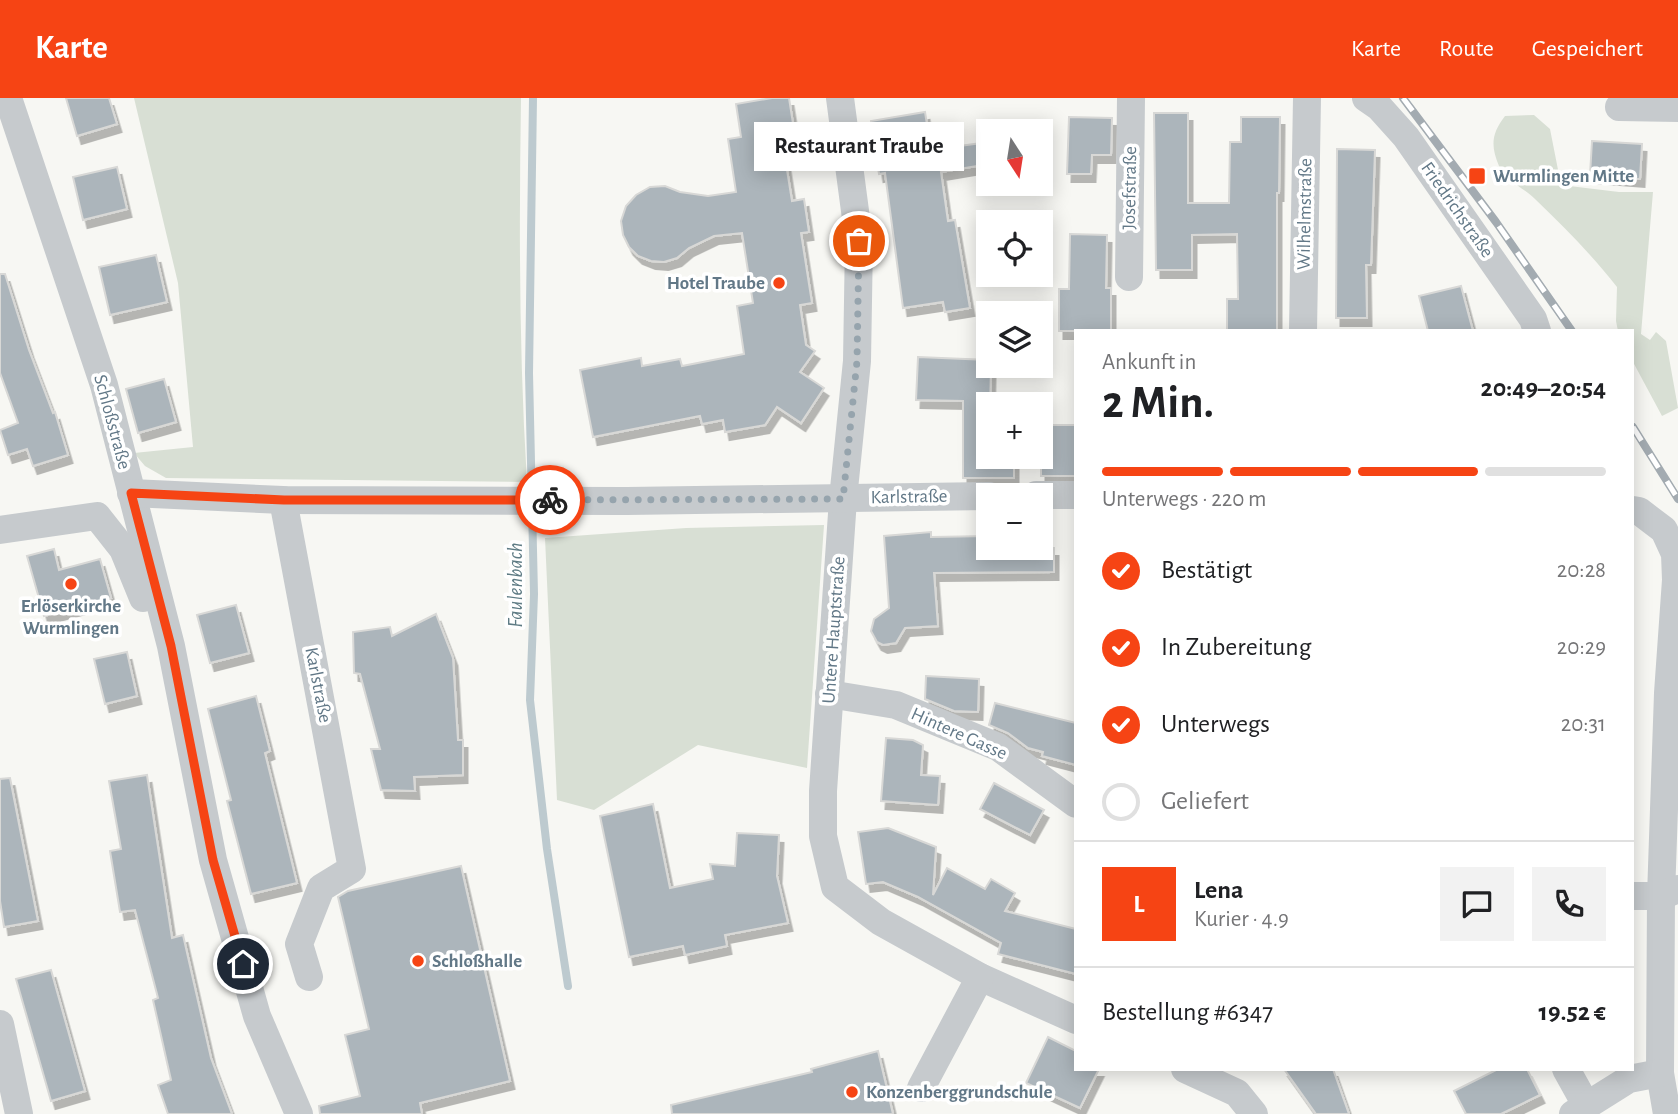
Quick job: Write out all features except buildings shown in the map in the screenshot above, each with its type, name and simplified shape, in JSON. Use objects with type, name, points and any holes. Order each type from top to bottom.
[{"type":"street","name":"Schloßstraße","points":[[8,98],[104,385],[171,646],[213,860],[257,1016],[299,1114]]},
{"type":"street","name":"Untere Hauptstraße","points":[[840,98],[859,241],[857,361],[843,499],[829,694],[823,836],[835,887],[881,922],[980,977],[1074,1019]]},
{"type":"street","name":"Josefstraße","points":[[1129,277],[1131,98]]},
{"type":"street","name":"Wilhelmstraße","points":[[1303,329],[1307,98]]},
{"type":"street","name":"Friedrichstraße","points":[[1366,98],[1379,107],[1406,137],[1533,319],[1536,329]]},
{"type":"street","points":[[1619,107],[1678,108]]},
{"type":"street","name":"Karlstraße","points":[[131,493],[284,500],[976,496]]},
{"type":"street","points":[[1053,495],[1074,495]]},
{"type":"street","name":"Karlstraße","points":[[284,500],[352,869],[321,888],[299,944],[309,976]]},
{"type":"street","points":[[1636,510],[1664,530],[1675,554],[1676,580],[1668,693],[1669,892],[1660,1073],[1667,1114]]},
{"type":"street","points":[[0,530],[97,516],[123,549],[141,595],[171,646]]},
{"type":"street","name":"Hintere Gasse","points":[[829,694],[896,705],[998,747],[1074,803]]},
{"type":"street","points":[[1634,897],[1669,892]]},
{"type":"street","points":[[921,1088],[980,977]]},
{"type":"street","points":[[0,1024],[19,1114]]},
{"type":"street","points":[[1189,1071],[1237,1093],[1254,1114]]},
{"type":"street","points":[[1567,1071],[1579,1110],[1629,1079],[1660,1073]]},
{"type":"shaded area","points":[[134,98],[521,98],[520,290],[527,482],[166,478],[145,466],[134,453],[193,447],[178,283]]},
{"type":"shaded area","points":[[1534,115],[1550,129],[1561,185],[1619,192],[1653,192],[1641,334],[1650,340],[1656,332],[1666,341],[1678,408],[1662,416],[1634,364],[1634,329],[1618,329],[1617,287],[1567,231],[1535,199],[1505,175],[1499,166],[1494,152],[1495,134],[1505,116]]},
{"type":"shaded area","points":[[824,525],[807,768],[698,745],[594,810],[557,800],[545,538],[686,528]]},
{"type":"waterway","name":"Faulenbach","points":[[533,98],[529,373],[534,594],[530,700],[547,849],[568,986]]},
{"type":"railway","points":[[1403,98],[1496,222],[1571,329]]},
{"type":"railway","points":[[1634,429],[1678,499]]},
{"type":"way so far","points":[[550,500],[843,499],[857,361],[859,241]]},
{"type":"place","name":"Wurmlingen Mitte","points":[[1477,176]]},
{"type":"place","name":"Restaurant Traube","points":[[859,241]]},
{"type":"place","name":"Hotel Traube","points":[[779,283]]},
{"type":"place","name":"Erlöserkirche Wurmlingen","points":[[71,584]]},
{"type":"place","name":"Schloßhalle","points":[[418,961]]},
{"type":"place","name":"Konzenberggrundschule","points":[[852,1092]]},
{"type":"route","points":[[243,964],[213,860],[171,646],[131,493],[284,500],[550,500]]}]
